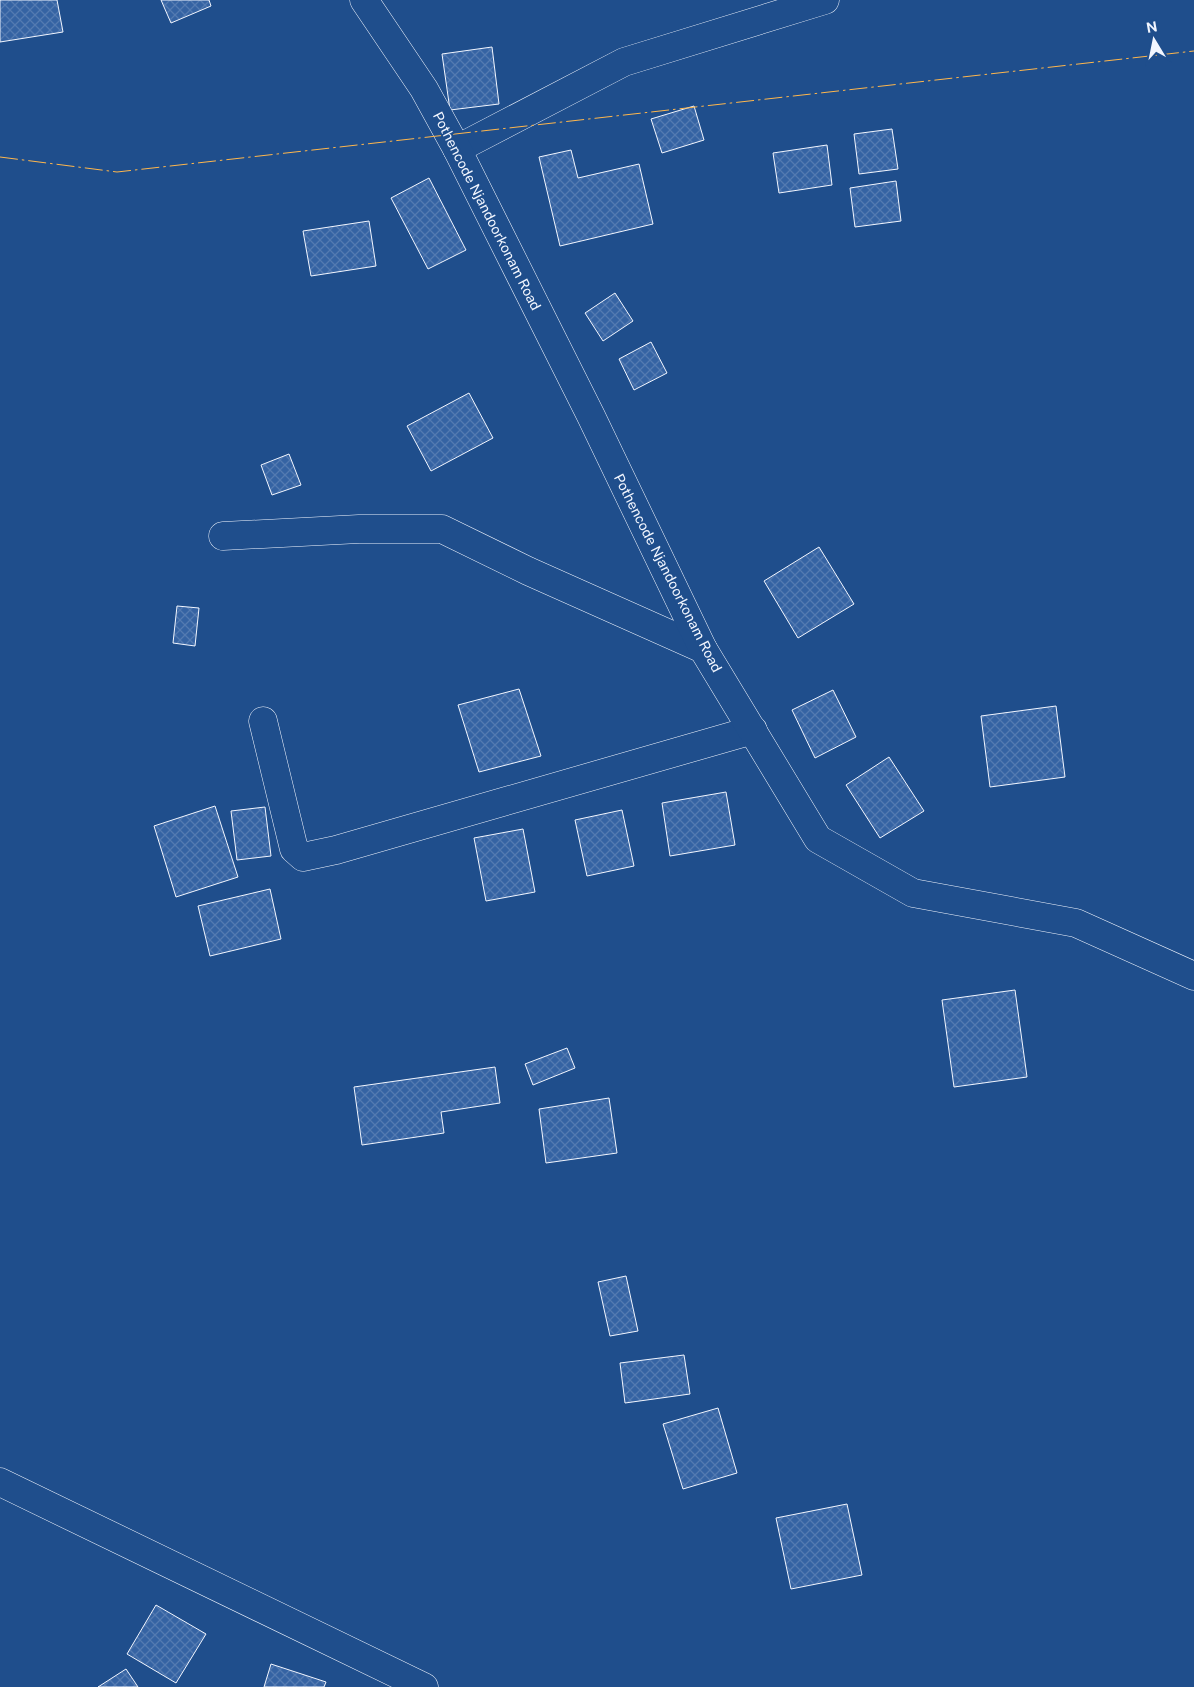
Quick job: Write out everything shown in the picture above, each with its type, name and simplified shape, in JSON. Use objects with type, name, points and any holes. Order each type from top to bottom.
[{"type":"main road","name":"Pothencode Njandoorkonam Road","points":[[364,0],[424,89],[457,149],[591,416],[703,649],[818,839],[913,893],[1076,923],[1194,976]]},
{"type":"main road","points":[[457,149],[624,62],[825,0]]},
{"type":"main road","points":[[223,536],[359,529],[442,529],[528,571],[703,649]]},
{"type":"main road","points":[[263,721],[294,849],[303,857],[336,850],[753,730]]},
{"type":"main road","points":[[0,1482],[424,1687]]},
{"type":"building","points":[[0,0],[57,0],[63,32],[0,42]]},
{"type":"building","points":[[161,0],[209,0],[211,6],[171,23]]},
{"type":"building","points":[[492,47],[499,104],[450,110],[442,54]]},
{"type":"building","points":[[694,106],[704,140],[662,153],[651,119]]},
{"type":"building","points":[[892,129],[898,169],[859,174],[854,134]]},
{"type":"building","points":[[827,145],[832,185],[779,193],[773,153]]},
{"type":"building","points":[[571,150],[578,178],[639,164],[653,224],[560,246],[539,157]]},
{"type":"building","points":[[429,178],[466,250],[428,269],[391,198]]},
{"type":"building","points":[[896,181],[901,221],[855,227],[850,188]]},
{"type":"building","points":[[369,221],[376,266],[311,276],[303,231]]},
{"type":"building","points":[[615,293],[633,321],[603,341],[585,313]]},
{"type":"building","points":[[651,342],[667,373],[634,390],[619,359]]},
{"type":"building","points":[[469,393],[493,438],[431,471],[407,426]]},
{"type":"building","points":[[289,454],[301,485],[272,495],[261,465]]},
{"type":"building","points":[[819,547],[854,604],[798,638],[764,581]]},
{"type":"building","points":[[177,606],[199,608],[195,646],[173,643]]},
{"type":"building","points":[[519,689],[541,756],[479,772],[458,705]]},
{"type":"building","points":[[833,690],[856,737],[815,758],[792,710]]},
{"type":"building","points":[[1056,706],[1065,777],[990,787],[981,716]]},
{"type":"building","points":[[889,757],[924,811],[880,838],[846,785]]},
{"type":"building","points":[[726,792],[735,845],[670,856],[662,803]]},
{"type":"building","points":[[215,806],[238,877],[176,897],[154,826]]},
{"type":"building","points":[[265,807],[271,856],[237,860],[231,811]]},
{"type":"building","points":[[622,810],[634,866],[587,876],[575,820]]},
{"type":"building","points":[[523,829],[535,892],[486,901],[474,838]]},
{"type":"building","points":[[270,889],[281,939],[210,956],[198,906]]},
{"type":"building","points":[[1015,990],[1027,1077],[954,1087],[942,1000]]},
{"type":"building","points":[[567,1048],[575,1068],[533,1085],[525,1064]]},
{"type":"building","points":[[495,1067],[500,1103],[441,1112],[444,1133],[362,1145],[354,1087]]},
{"type":"building","points":[[609,1098],[617,1153],[546,1163],[539,1109]]},
{"type":"building","points":[[626,1276],[638,1331],[610,1336],[598,1282]]},
{"type":"building","points":[[684,1355],[690,1394],[625,1403],[620,1363]]},
{"type":"building","points":[[718,1408],[737,1473],[683,1489],[663,1424]]},
{"type":"building","points":[[847,1504],[862,1575],[791,1589],[776,1518]]},
{"type":"building","points":[[156,1605],[206,1634],[176,1683],[127,1654]]},
{"type":"building","points":[[271,1664],[326,1682],[324,1687],[264,1687]]},
{"type":"building","points":[[126,1669],[138,1687],[98,1687]]},
{"type":"power","points":[[0,157],[117,172],[1194,51]]}]
